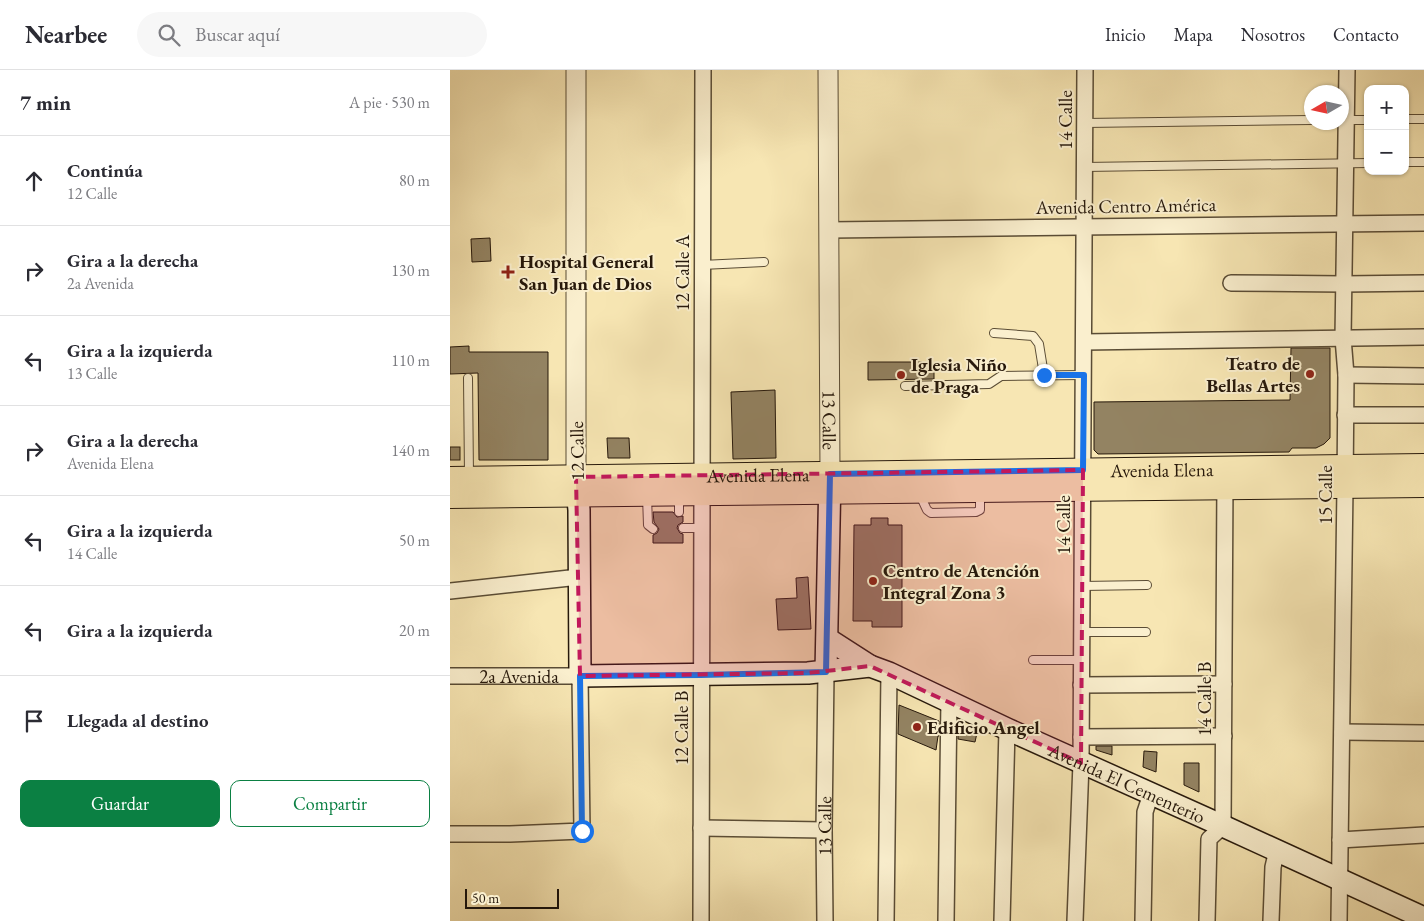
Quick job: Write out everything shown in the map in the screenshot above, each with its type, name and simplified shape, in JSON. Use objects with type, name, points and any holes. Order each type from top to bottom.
[{"type":"main road","name":"Avenida Elena","points":[[1345,477],[1424,466]]},
{"type":"main road","name":"Avenida Elena","points":[[450,496],[577,486],[647,494],[690,493],[830,483],[1345,477],[1424,485]]},
{"type":"main road","name":"Avenida Elena","points":[[459,478],[690,493]]},
{"type":"main road","name":"Avenida Elena","points":[[830,483],[918,491],[980,491],[1083,480]]},
{"type":"main road","name":"13 Calle","points":[[826,672],[830,483]]},
{"type":"main road","name":"12 Calle","points":[[577,486],[580,676]]},
{"type":"main road","name":"Avenida El Cementerio","points":[[828,640],[880,670],[1339,878],[1414,917]]},
{"type":"main road","points":[[826,672],[880,670]]},
{"type":"main road","name":"2a Avenida","points":[[580,676],[826,672]]},
{"type":"street","name":"12 Calle","points":[[576,70],[577,486]]},
{"type":"street","name":"12 Calle A","points":[[690,493],[702,265],[703,70]]},
{"type":"street","name":"13 Calle","points":[[828,70],[830,483]]},
{"type":"street","name":"14 Calle","points":[[1075,921],[1081,762],[1085,70]]},
{"type":"street","name":"15 Calle","points":[[1346,85],[1347,70]]},
{"type":"street","name":"15 Calle","points":[[1339,921],[1346,375],[1343,338],[1346,163],[1344,130]]},
{"type":"street","name":"Avenida Centro América","points":[[829,230],[1424,223]]},
{"type":"street","points":[[1231,283],[1344,284],[1424,282]]},
{"type":"street","points":[[1084,342],[1424,337]]},
{"type":"street","points":[[1346,375],[1424,376]]},
{"type":"street","points":[[1345,415],[1424,415]]},
{"type":"street","name":"14 Calle B","points":[[1223,826],[1225,479]]},
{"type":"street","name":"12 Calle B","points":[[690,493],[701,528],[701,921]]},
{"type":"street","points":[[450,591],[579,577]]},
{"type":"street","points":[[880,670],[886,921]]},
{"type":"street","name":"13 Calle","points":[[824,921],[826,672]]},
{"type":"street","name":"2a Avenida","points":[[450,676],[580,676]]},
{"type":"street","name":"12 Calle","points":[[450,834],[582,831],[580,676]]},
{"type":"street","points":[[1081,685],[1224,684]]},
{"type":"street","points":[[946,921],[949,700]]},
{"type":"street","points":[[1002,921],[1007,729]]},
{"type":"street","points":[[1342,732],[1424,732]]},
{"type":"street","points":[[1081,737],[1224,736]]},
{"type":"street","points":[[1143,921],[1145,812],[1151,794]]},
{"type":"street","points":[[1207,921],[1209,839],[1223,826]]},
{"type":"street","points":[[701,828],[824,830]]},
{"type":"street","points":[[1340,840],[1424,835]]},
{"type":"street","points":[[1272,921],[1273,867],[1277,850]]},
{"type":"lane","points":[[1409,119],[1424,119]]},
{"type":"lane","points":[[1084,123],[1304,120]]},
{"type":"lane","points":[[1349,120],[1364,120]]},
{"type":"lane","points":[[1409,162],[1424,162]]},
{"type":"lane","points":[[1084,167],[1364,163]]},
{"type":"lane","points":[[702,265],[764,262]]},
{"type":"lane","points":[[994,332],[1033,336],[1040,344],[1044,375]]},
{"type":"lane","points":[[905,386],[989,384],[1001,376],[1084,375]]},
{"type":"lane","points":[[459,478],[470,457],[468,378]]},
{"type":"lane","points":[[647,494],[648,525],[653,529]]},
{"type":"lane","points":[[683,528],[701,528]]},
{"type":"lane","points":[[1082,586],[1147,585]]},
{"type":"lane","points":[[1082,632],[1146,632]]},
{"type":"lane","points":[[1033,660],[1081,660]]},
{"type":"highlighted area","points":[[1083,470],[1081,763],[870,666],[808,673],[580,676],[576,477]]},
{"type":"building","points":[[490,238],[491,261],[472,262],[471,239]]},
{"type":"building","points":[[469,346],[469,352],[548,352],[548,460],[479,460],[478,373],[450,374],[450,347]]},
{"type":"building","points":[[1291,348],[1330,348],[1330,438],[1324,444],[1316,448],[1292,448],[1289,452],[1098,454],[1094,450],[1094,402],[1290,400]]},
{"type":"building","name":"Iglesia Niño de Praga","points":[[868,362],[923,362],[923,364],[934,364],[934,379],[868,380]]},
{"type":"building","points":[[775,390],[776,458],[733,459],[731,392]]},
{"type":"building","points":[[607,438],[629,438],[630,458],[608,458]]},
{"type":"building","points":[[450,447],[460,447],[460,460],[450,460]]},
{"type":"building","points":[[653,512],[673,512],[677,517],[683,516],[683,522],[677,528],[683,534],[683,543],[653,543],[653,535],[659,529],[654,522]]},
{"type":"building","points":[[871,518],[888,518],[888,525],[902,525],[902,627],[872,627],[872,621],[853,621],[854,525],[871,525]]},
{"type":"building","points":[[808,577],[811,629],[778,630],[776,599],[797,598],[796,578]]},
{"type":"building","name":"Edificio Angel","points":[[899,705],[939,721],[939,736],[936,750],[898,734]]},
{"type":"building","points":[[958,730],[977,733],[975,742],[958,739]]},
{"type":"building","points":[[1096,746],[1112,746],[1112,755],[1096,750]]},
{"type":"building","points":[[1144,751],[1157,752],[1156,772],[1143,767]]},
{"type":"building","points":[[1184,763],[1199,763],[1199,792],[1184,785]]},
{"type":"place","name":"Hospital General San Juan de Dios","points":[[508,272]]},
{"type":"place","name":"Teatro de Bellas Artes","points":[[1310,374]]},
{"type":"place","name":"Iglesia Niño de Praga","points":[[901,375]]},
{"type":"place","name":"Centro de Atención Integral Zona 3","points":[[873,581]]},
{"type":"place","name":"Edificio Angel","points":[[917,727]]},
{"type":"route","points":[[582,831],[580,676],[826,672],[830,474],[1083,470],[1084,375],[1044,375]]}]
